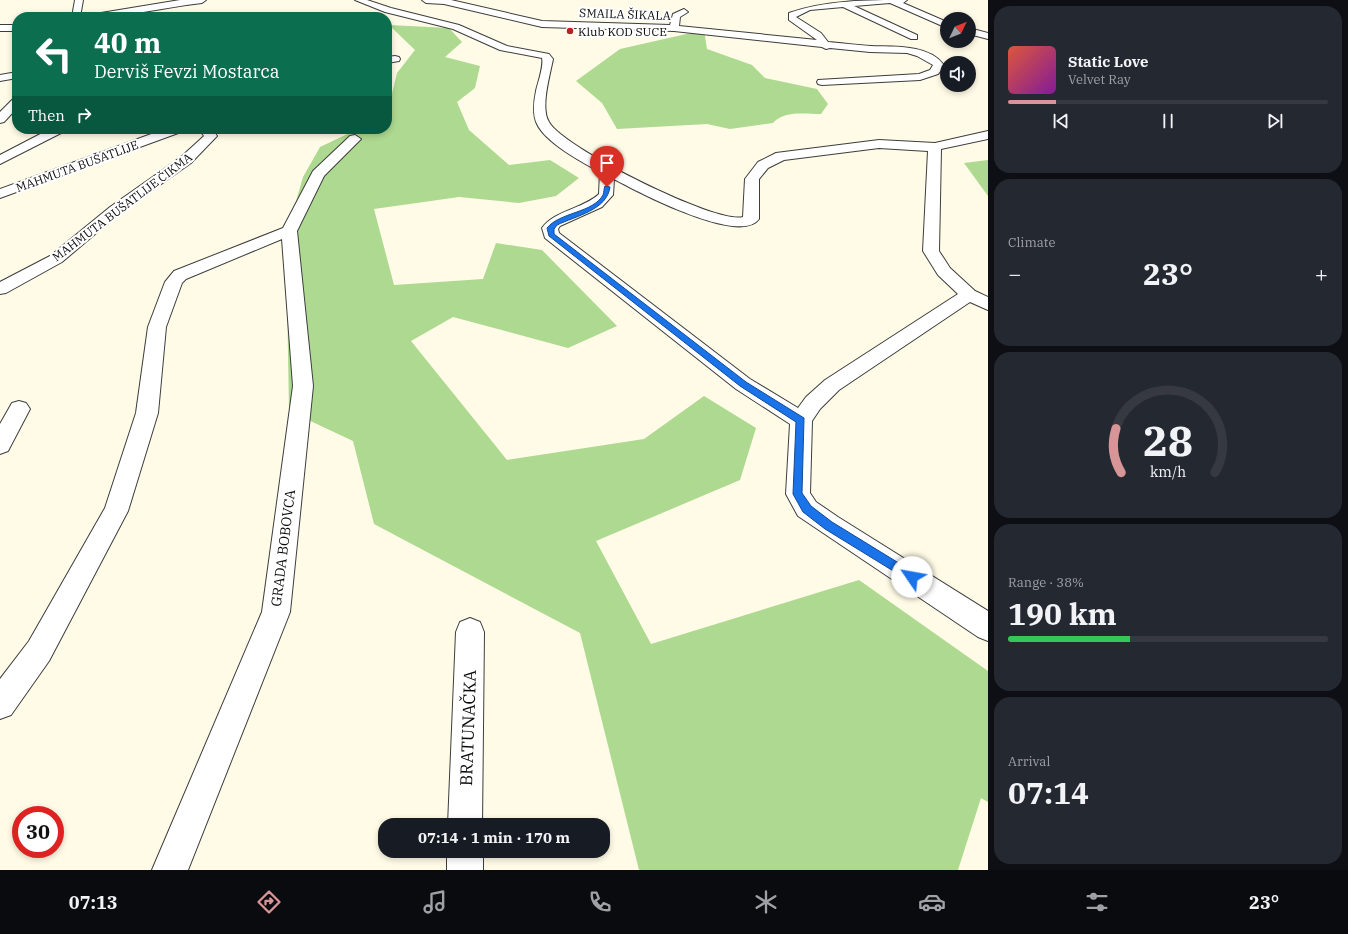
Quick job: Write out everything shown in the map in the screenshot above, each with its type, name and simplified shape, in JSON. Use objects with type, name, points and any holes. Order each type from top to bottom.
[{"type":"street","points":[[77,12],[78,0]]},
{"type":"street","points":[[123,12],[167,4],[202,0]]},
{"type":"street","points":[[359,0],[388,10],[456,27],[504,48],[545,56],[548,59],[539,115],[544,126],[555,137],[607,171],[679,205],[732,222],[744,222],[751,219],[752,179],[763,165],[781,156],[879,144],[935,147],[988,135]]},
{"type":"street","name":"SMAILA ŠIKALA","points":[[426,0],[444,1],[542,24],[674,28],[870,49],[915,51],[938,64],[938,68],[934,72],[920,77],[822,82]]},
{"type":"street","points":[[831,56],[825,44],[818,35],[792,18],[792,15],[807,8],[817,6],[903,0]]},
{"type":"street","points":[[892,1],[922,16],[940,22]]},
{"type":"street","points":[[846,5],[914,37]]},
{"type":"street","points":[[674,28],[676,16],[684,12]]},
{"type":"street","points":[[0,28],[12,28]]},
{"type":"street","points":[[976,33],[988,36]]},
{"type":"street","points":[[0,78],[12,76]]},
{"type":"street","points":[[0,119],[12,106]]},
{"type":"street","points":[[0,160],[49,134]]},
{"type":"street","name":"MAHMUTA BUŠATLIJE","points":[[0,194],[163,134]]},
{"type":"street","name":"MAHMUTA BUŠATLIJE ČIKMA","points":[[0,289],[56,259],[115,210],[186,160],[211,136],[209,134]]},
{"type":"street","points":[[0,704],[39,651],[116,511],[147,413],[157,327],[174,282],[180,275],[289,231],[318,174],[355,139]]},
{"type":"street","points":[[935,147],[931,251],[944,271],[978,300],[832,385],[813,403],[801,420],[798,494],[807,509],[829,525],[988,627]]},
{"type":"street","points":[[607,171],[606,195],[597,204],[555,223],[550,228],[551,235],[743,384],[801,420]]},
{"type":"street","name":"GRADA BOBOVCA","points":[[170,870],[276,612],[303,386],[296,285],[289,231]]},
{"type":"street","points":[[0,445],[19,409]]},
{"type":"street","name":"BRATUNAČKA","points":[[465,818],[470,632]]},
{"type":"street","points":[[465,858],[465,870]]},
{"type":"green space","points":[[392,25],[449,28],[462,42],[445,57],[480,66],[475,88],[457,102],[469,130],[509,165],[550,160],[579,178],[556,196],[519,203],[459,197],[374,209],[394,285],[483,279],[496,243],[542,250],[617,326],[568,348],[453,317],[411,341],[507,460],[644,439],[704,396],[756,428],[740,480],[596,541],[651,644],[859,580],[988,671],[988,802],[981,798],[958,870],[639,870],[580,633],[374,524],[353,441],[289,411],[286,236],[303,177],[320,147],[347,134],[392,134],[392,94],[397,73],[415,50],[392,28]]},
{"type":"green space","points":[[704,30],[707,49],[752,65],[765,78],[817,89],[828,104],[821,114],[789,114],[773,123],[730,129],[707,124],[617,129],[602,103],[576,81],[620,49]]},
{"type":"green space","points":[[988,160],[988,196],[964,163]]},
{"type":"place","name":"Klub KOD SUCE","points":[[570,31]]},
{"type":"route","points":[[607,187],[606,195],[597,204],[555,223],[550,228],[551,235],[743,384],[801,420],[798,494],[807,509],[829,525],[912,577]]}]
